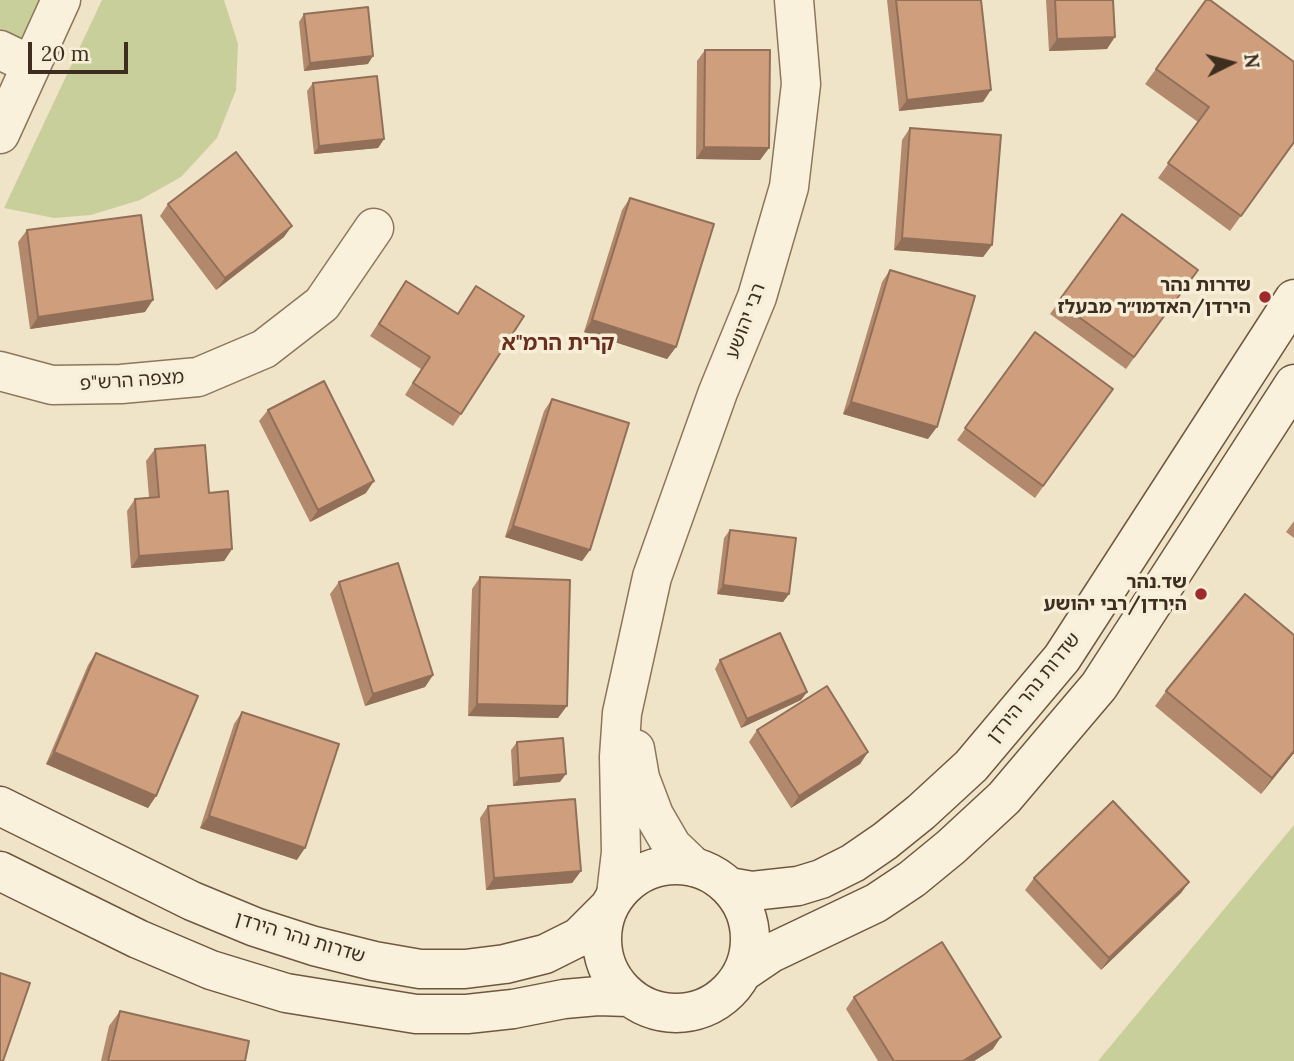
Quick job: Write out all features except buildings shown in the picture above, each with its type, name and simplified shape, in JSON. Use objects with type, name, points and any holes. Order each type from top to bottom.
[{"type":"main road","points":[[0,134],[16,58],[61,0]]},
{"type":"main road","name":"רבי יהושע","points":[[612,902],[621,852],[619,757],[622,713],[652,577],[718,392],[757,297],[789,187],[801,83],[794,0]]},
{"type":"main road","name":"מצפה הרש\"פ","points":[[0,371],[52,385],[121,384],[198,377],[264,349],[322,304],[374,229]]},
{"type":"main road","name":"שדרות נהר הירדן","points":[[729,887],[752,891],[776,890],[799,886],[842,868],[894,834],[971,766],[1062,658],[1294,299]]},
{"type":"main road","points":[[743,972],[771,953],[876,902],[912,879],[1004,798],[1099,686],[1294,384]]},
{"type":"main road","name":"רבי יהושע","points":[[639,632],[632,688],[633,734],[640,778],[654,815],[671,846],[694,867]]},
{"type":"main road","name":"שדרות נהר הירדן","points":[[0,806],[192,901],[255,927],[374,961],[420,969],[465,969],[505,964],[545,954],[579,937],[612,902]]},
{"type":"main road","points":[[672,865],[694,867],[713,875],[729,887],[742,906],[749,927],[749,950],[743,972],[730,991],[712,1004],[691,1012],[669,1014],[647,1008],[628,997],[612,979],[603,956],[602,932],[612,902],[631,879],[650,869],[672,865]]},
{"type":"main road","points":[[0,871],[138,939],[211,970],[286,993],[416,1014],[467,1014],[564,999],[628,997]]},
{"type":"green space","points":[[0,0],[40,0],[22,42],[0,32]]},
{"type":"green space","points":[[102,0],[224,0],[238,44],[236,90],[217,138],[181,177],[140,200],[91,215],[54,218],[4,208]]},
{"type":"green space","points":[[1294,825],[1294,1061],[1098,1061]]},
{"type":"place","name":"שדרות נהר הירדן/האדמו״ר מבעלז","points":[[1265,297]]},
{"type":"place","name":"שד.נהר הירדן/רבי יהושע","points":[[1201,594]]},
{"type":"district","name":"קרית הרמ\"א","points":[[558,344]]}]
